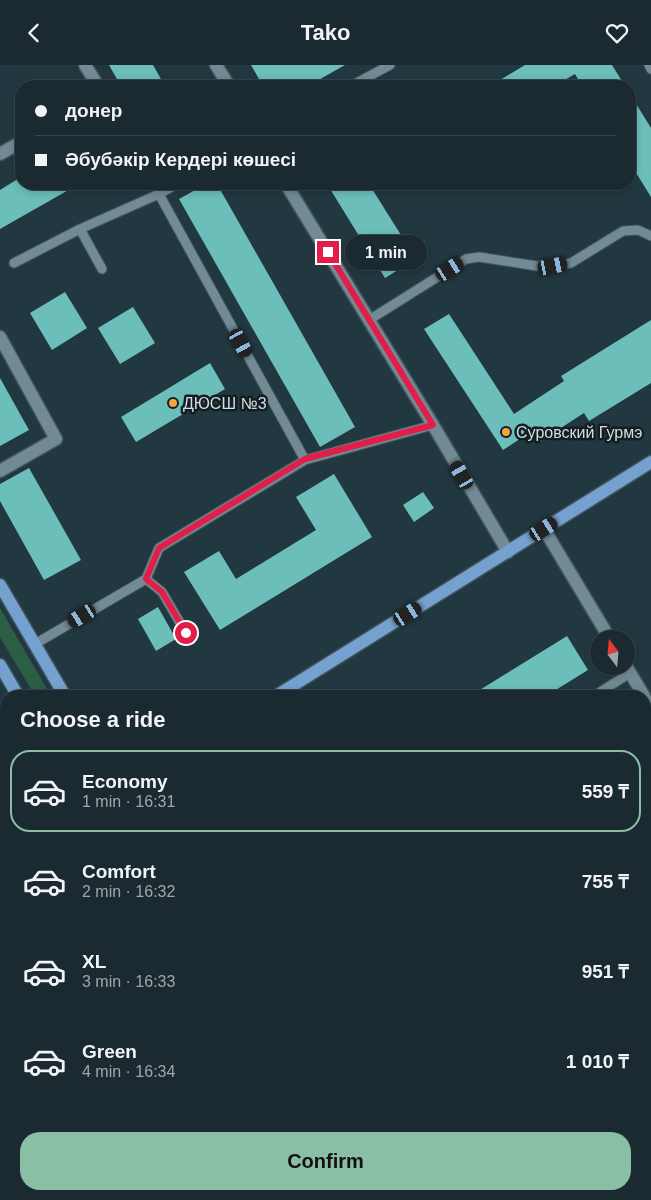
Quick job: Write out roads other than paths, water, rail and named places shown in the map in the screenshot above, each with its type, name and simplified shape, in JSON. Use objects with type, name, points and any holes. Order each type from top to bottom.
[{"type":"main road","points":[[286,690],[651,462]]},
{"type":"main road","points":[[0,585],[61,690]]},
{"type":"main road","points":[[0,665],[15,690]]},
{"type":"street","points":[[85,65],[94,80]]},
{"type":"street","points":[[216,65],[225,80]]},
{"type":"street","points":[[0,154],[15,145]]},
{"type":"street","points":[[290,190],[508,552]]},
{"type":"street","points":[[0,337],[56,439],[0,471]]},
{"type":"street","points":[[544,529],[605,630]]},
{"type":"street","points":[[631,675],[640,690]]},
{"type":"lane","points":[[363,80],[390,65]]},
{"type":"lane","points":[[649,65],[651,69]]},
{"type":"lane","points":[[14,263],[80,229],[167,190]]},
{"type":"lane","points":[[159,194],[305,459]]},
{"type":"lane","points":[[80,229],[102,269]]},
{"type":"lane","points":[[369,321],[466,259],[479,257],[537,266],[553,266],[571,263],[623,231],[638,230],[651,236]]},
{"type":"lane","points":[[34,644],[146,579],[159,548],[305,459],[433,425]]},
{"type":"lane","points":[[146,579],[162,592],[186,633]]},
{"type":"lane","points":[[602,690],[620,675]]},
{"type":"place","name":"ДЮСШ №3","points":[[173,403]]},
{"type":"place","name":"Суровский Гурмэ","points":[[506,432]]}]
